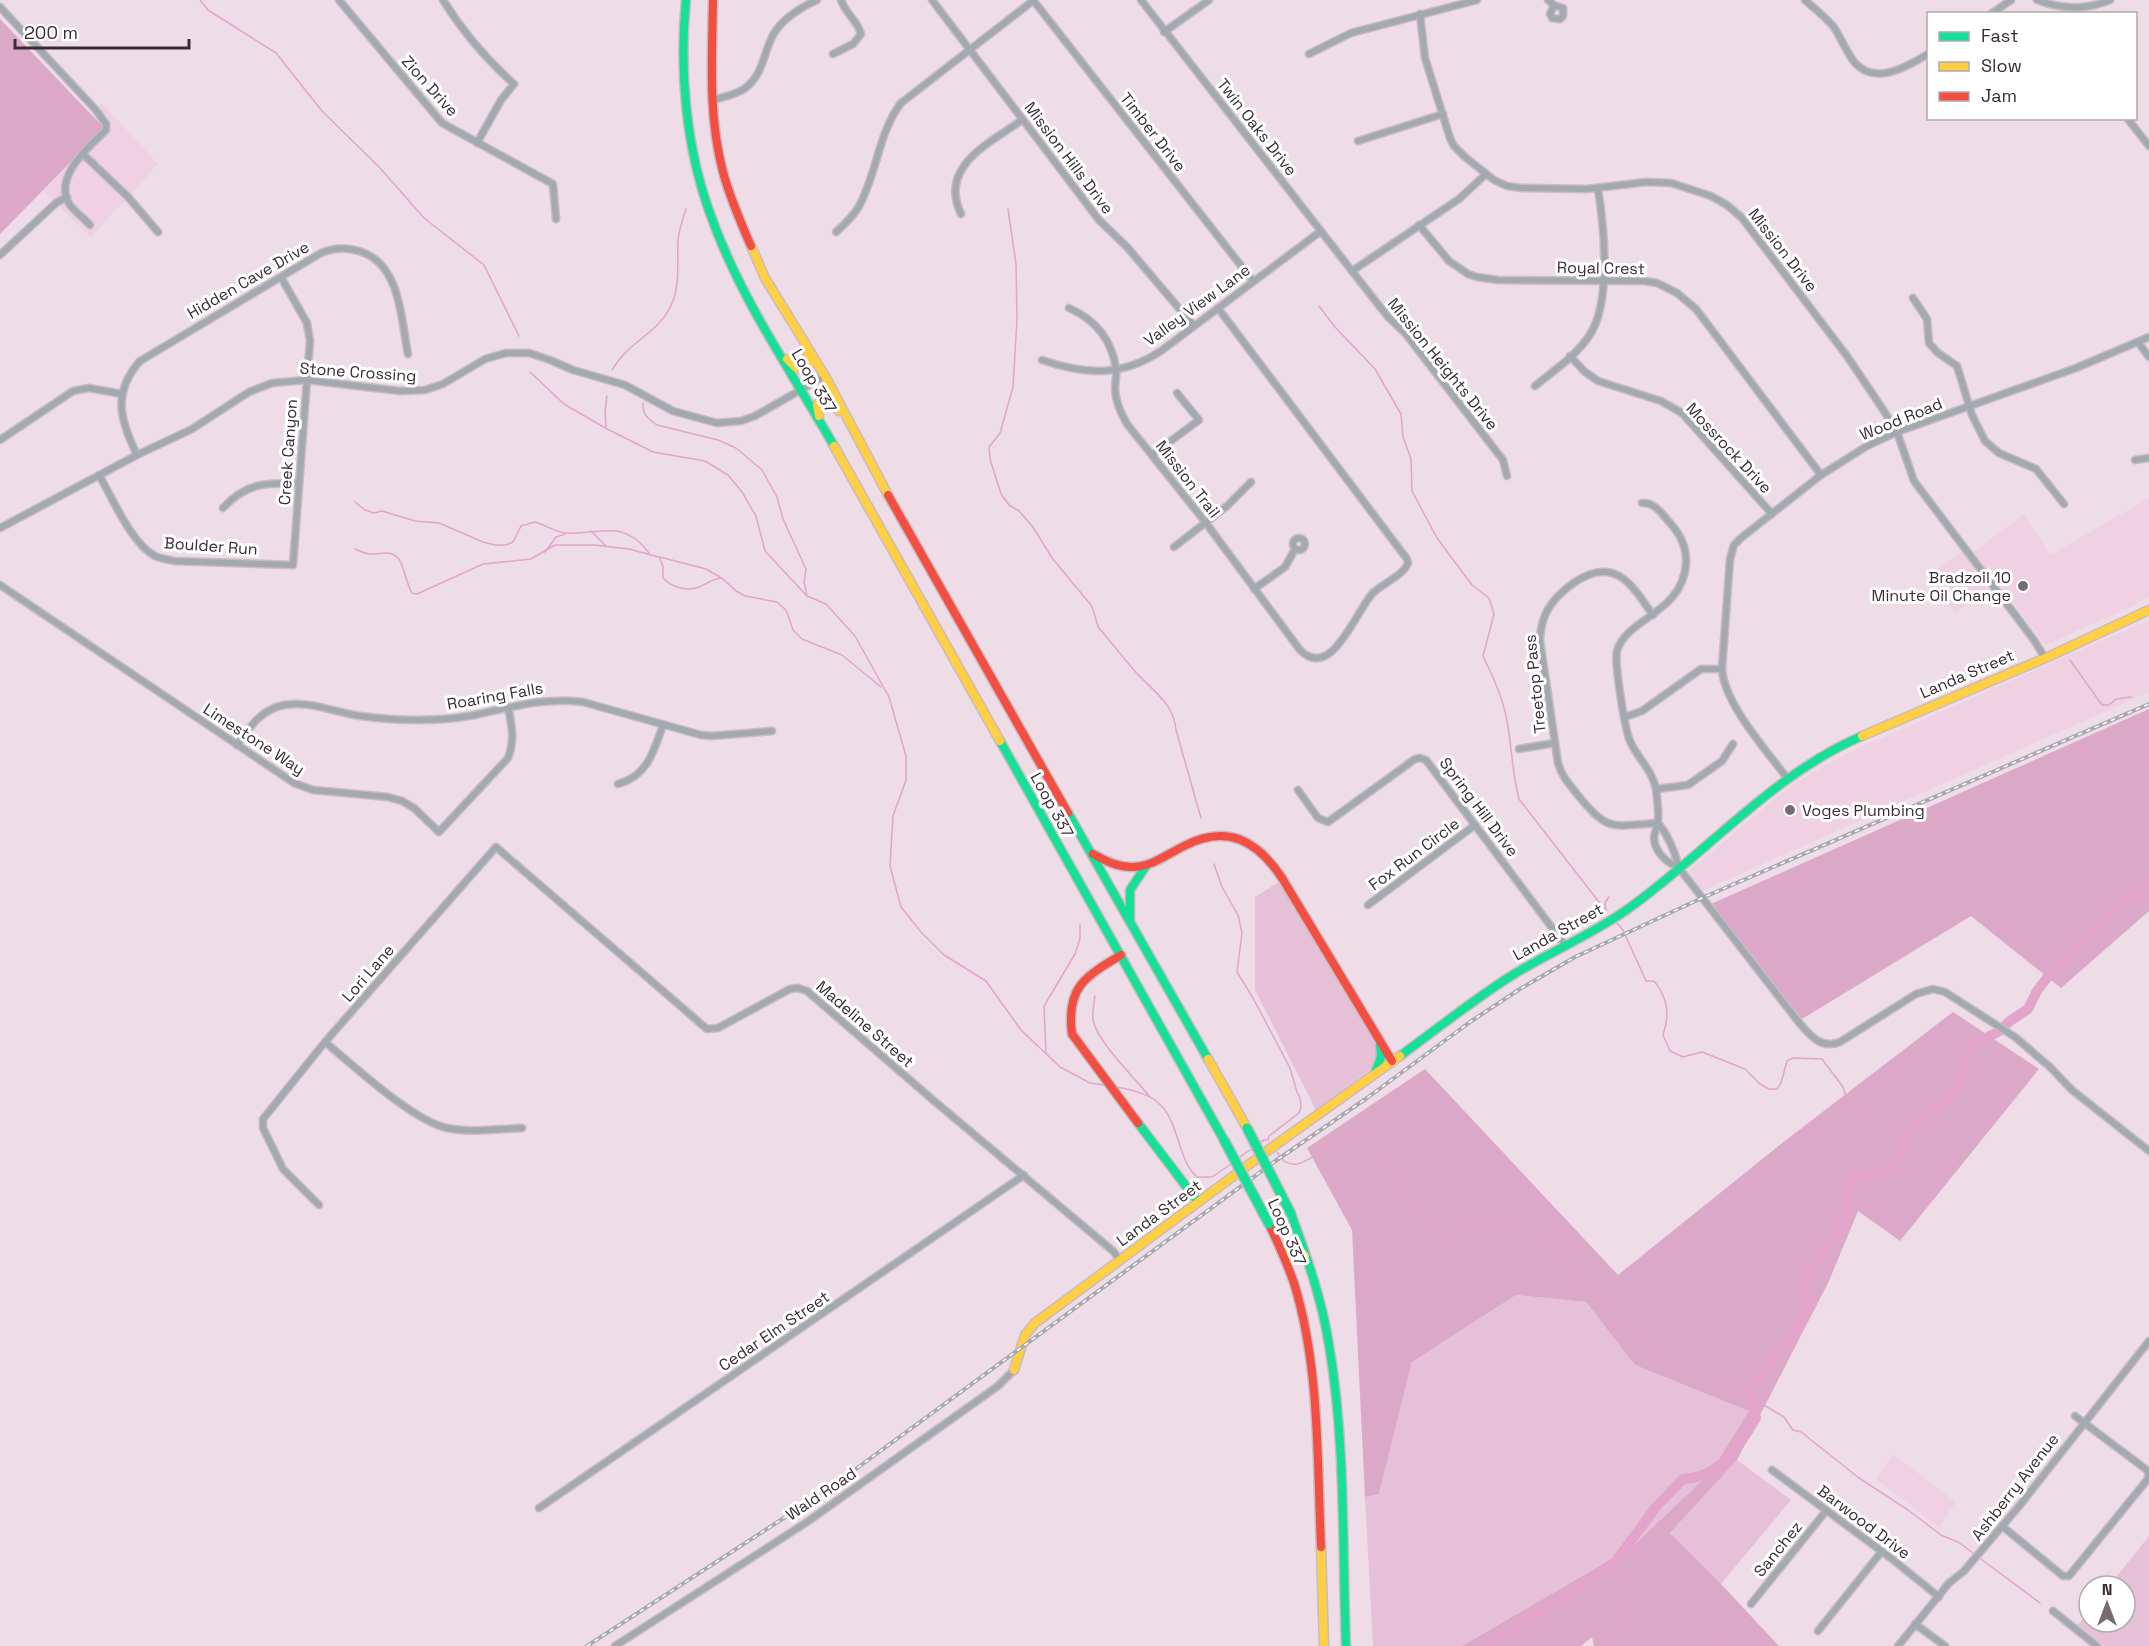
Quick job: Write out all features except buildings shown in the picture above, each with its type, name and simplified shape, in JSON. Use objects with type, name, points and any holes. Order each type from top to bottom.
[{"type":"main road","name":"Loop 337","points":[[686,0],[684,54],[687,97],[696,161],[706,204],[723,249],[772,341],[820,420],[1072,873],[1121,955],[1224,1140],[1269,1224],[1287,1267],[1306,1332],[1315,1410],[1324,1646]]},
{"type":"main road","name":"Loop 337","points":[[713,0],[711,65],[718,147],[733,206],[765,278],[825,376],[848,422],[1247,1128],[1291,1214],[1309,1263],[1324,1321],[1335,1386],[1340,1458],[1346,1646]]},
{"type":"main road","points":[[772,341],[791,364],[803,370],[808,369],[810,364],[806,347]]},
{"type":"main road","points":[[820,420],[817,405],[821,400],[827,400],[848,422]]},
{"type":"main road","name":"Landa Street","points":[[1022,1346],[1025,1335],[1035,1323],[1511,976],[1618,916],[1787,778],[1844,744],[2045,658],[2149,610]]},
{"type":"main road","points":[[1091,853],[1113,865],[1130,869],[1146,866],[1188,843],[1211,836],[1236,838],[1256,848],[1277,870],[1392,1061]]},
{"type":"main road","points":[[1131,921],[1128,898],[1132,882],[1146,866]]},
{"type":"main road","points":[[1121,955],[1094,971],[1079,985],[1071,1001],[1069,1018],[1072,1034],[1198,1202]]},
{"type":"main road","points":[[1375,1073],[1381,1057],[1379,1039]]},
{"type":"main road","points":[[1287,1267],[1287,1254],[1294,1247],[1301,1250],[1309,1263]]},
{"type":"main road","name":"Wald Road","points":[[1014,1370],[1022,1346]]},
{"type":"street","name":"Zion Drive","points":[[339,0],[442,123],[553,184],[556,219]]},
{"type":"street","points":[[442,0],[485,57],[514,84],[501,100],[477,143]]},
{"type":"street","points":[[713,100],[748,86],[761,68],[777,30],[798,11],[817,0]]},
{"type":"street","points":[[833,54],[853,44],[861,34],[841,0]]},
{"type":"street","name":"Mission Hills Drive","points":[[932,0],[1099,220],[1127,247],[1194,326]]},
{"type":"street","points":[[836,232],[854,214],[861,201],[897,108],[911,94],[1033,0]]},
{"type":"street","name":"Timber Drive","points":[[1033,0],[1253,281]]},
{"type":"street","name":"Twin Oaks Drive","points":[[1140,0],[1352,271]]},
{"type":"street","points":[[1164,32],[1209,0]]},
{"type":"street","points":[[1309,54],[1351,33],[1478,0]]},
{"type":"street","points":[[1548,0],[1554,5]]},
{"type":"street","points":[[1805,0],[1834,27],[1854,62],[1866,70],[1880,73],[1893,72],[1927,55]]},
{"type":"street","points":[[1994,12],[2012,0]]},
{"type":"street","points":[[2037,0],[2079,9],[2090,8],[2110,0]]},
{"type":"street","points":[[0,7],[95,109],[106,124],[106,130],[70,169],[67,182],[67,197],[71,207],[90,225]]},
{"type":"street","name":"Mission Drive","points":[[1420,14],[1424,51],[1454,146],[1501,184],[1513,188],[1598,189],[1646,182],[1671,183],[1711,196],[1735,212],[1762,242],[1847,356],[1897,432],[1914,481],[2033,638],[2045,658]]},
{"type":"street","points":[[1358,141],[1443,114]]},
{"type":"street","points":[[961,214],[954,193],[956,179],[962,167],[978,152],[1022,120]]},
{"type":"street","points":[[2129,120],[2149,146]]},
{"type":"street","points":[[82,154],[128,197],[158,232]]},
{"type":"street","points":[[1352,271],[1459,199],[1486,174]]},
{"type":"street","points":[[1535,387],[1582,344],[1595,326],[1602,303],[1604,231],[1598,189]]},
{"type":"street","points":[[0,255],[56,203],[67,197]]},
{"type":"street","name":"Royal Crest","points":[[1419,225],[1449,261],[1468,274],[1477,277],[1511,280],[1630,280],[1657,283],[1677,293],[1690,303],[1821,475]]},
{"type":"street","name":"Valley View Lane","points":[[1042,360],[1080,370],[1116,371],[1153,356],[1321,231]]},
{"type":"street","name":"Hidden Cave Drive","points":[[137,455],[123,422],[122,394],[134,367],[150,353],[330,249],[343,248],[368,254],[384,267],[394,286],[408,354]]},
{"type":"street","name":"Mission Heights Drive","points":[[1352,271],[1388,317],[1405,333],[1503,460],[1507,476]]},
{"type":"street","name":"Creek Canyon","points":[[281,277],[300,311],[309,331],[310,341],[293,565]]},
{"type":"street","points":[[1913,297],[1927,319],[1929,343],[1938,354],[1957,366],[1972,415],[1992,449],[2036,469],[2064,504]]},
{"type":"street","name":"Mission Trail","points":[[1069,308],[1092,321],[1102,332],[1112,353],[1116,371],[1115,396],[1122,415],[1300,650],[1312,659],[1323,656],[1340,643],[1349,632],[1368,599],[1386,582],[1404,570],[1408,563],[1404,554],[1218,308]]},
{"type":"street","name":"Wood Road","points":[[1722,669],[1731,554],[1734,545],[1821,475],[1867,446],[1897,432],[2076,368],[2149,337]]},
{"type":"street","points":[[2138,342],[2149,357]]},
{"type":"street","name":"Stone Crossing","points":[[0,528],[137,455],[192,429],[249,392],[272,383],[307,380],[400,391],[425,390],[442,384],[491,357],[506,353],[529,353],[573,370],[625,385],[673,411],[717,423],[741,421],[755,416],[825,376]]},
{"type":"street","name":"Mossrock Drive","points":[[1570,356],[1584,371],[1598,381],[1661,402],[1682,413],[1772,514]]},
{"type":"street","points":[[0,440],[73,391],[89,388],[122,394]]},
{"type":"street","points":[[1152,455],[1199,420],[1177,393]]},
{"type":"street","points":[[2135,460],[2149,458]]},
{"type":"street","name":"Boulder Run","points":[[99,475],[139,542],[156,556],[174,561],[293,565]]},
{"type":"street","points":[[223,508],[234,496],[255,486],[277,482],[299,484]]},
{"type":"street","points":[[1174,547],[1227,506],[1251,482]]},
{"type":"street","points":[[1642,503],[1654,506],[1670,523],[1682,541],[1686,552],[1685,573],[1677,593],[1628,635],[1617,650],[1617,669],[1629,739],[1648,767],[1656,789],[1658,823],[1653,832],[1656,845],[1664,860],[1679,868],[1797,1020],[1823,1044],[1840,1042],[1916,994],[1934,989],[1945,992],[2015,1036],[2072,1090],[2149,1151]]},
{"type":"street","points":[[1254,589],[1285,567],[1295,549]]},
{"type":"street","name":"Treetop Pass","points":[[1653,615],[1627,582],[1615,574],[1599,571],[1585,576],[1551,605],[1543,622],[1540,641],[1554,743],[1562,774],[1599,819],[1615,826],[1658,823]]},
{"type":"street","name":"Limestone Way","points":[[0,585],[284,777],[302,787],[327,792],[388,797],[402,801],[414,807],[439,832],[508,758],[513,743],[508,707]]},
{"type":"street","points":[[1625,717],[1642,711],[1701,669],[1722,669],[1723,685],[1729,697],[1787,778]]},
{"type":"street","name":"Roaring Falls","points":[[237,746],[260,714],[286,704],[301,704],[358,716],[413,720],[473,715],[546,700],[564,699],[584,702],[711,736],[772,731]]},
{"type":"street","points":[[618,784],[636,776],[645,767],[663,725]]},
{"type":"street","points":[[1519,748],[1554,743]]},
{"type":"street","points":[[1656,789],[1688,785],[1722,761],[1733,744]]},
{"type":"street","name":"Spring Hill Drive","points":[[1298,790],[1318,818],[1328,822],[1415,759],[1426,760],[1565,945]]},
{"type":"street","points":[[1658,823],[1676,855],[1679,868]]},
{"type":"street","name":"Fox Run Circle","points":[[1368,905],[1475,825]]},
{"type":"street","points":[[1656,845],[1667,840]]},
{"type":"street","name":"Lori Lane","points":[[319,1205],[283,1169],[263,1128],[264,1119],[325,1042],[496,847]]},
{"type":"street","name":"Madeline Street","points":[[496,847],[709,1030],[718,1028],[790,989],[803,989],[1113,1251],[1120,1260]]},
{"type":"street","points":[[325,1042],[399,1102],[431,1122],[455,1130],[522,1128]]},
{"type":"street","name":"Cedar Elm Street","points":[[539,1508],[1024,1175]]},
{"type":"street","name":"Ashberry Avenue","points":[[1898,1646],[1949,1583],[1964,1570],[2002,1526],[2149,1341]]},
{"type":"street","name":"Wald Road","points":[[615,1646],[847,1495],[998,1386],[1014,1370]]},
{"type":"street","points":[[2002,1526],[2063,1576],[2069,1576],[2147,1480],[2149,1474],[2146,1470],[2075,1416]]},
{"type":"street","name":"Barwood Drive","points":[[1772,1470],[1882,1551],[1939,1597]]},
{"type":"street","name":"Sanchez","points":[[1751,1604],[1826,1511]]},
{"type":"street","points":[[1818,1631],[1882,1551]]},
{"type":"street","points":[[2053,1611],[2097,1646]]},
{"type":"street","points":[[1915,1624],[1945,1646]]},
{"type":"shaded area","points":[[0,19],[104,128],[0,234]]},
{"type":"shaded area","points":[[102,103],[158,164],[91,237],[43,191],[104,129],[90,114]]},
{"type":"shaded area","points":[[2149,498],[2149,596],[2131,607],[2045,645],[1994,577],[1984,584],[1989,590],[1955,613],[1927,577],[1962,551],[1967,557],[2024,514],[2050,555]]},
{"type":"shaded area","points":[[2149,620],[2149,692],[1702,891],[1689,871],[1779,795],[1845,754]]},
{"type":"shaded area","points":[[2149,709],[2149,911],[2061,988],[1971,916],[1802,1019],[1711,904]]},
{"type":"shaded area","points":[[1279,882],[1375,1036],[1379,1049],[1375,1066],[1316,1110],[1255,990],[1255,897]]},
{"type":"shaded area","points":[[1953,1012],[2039,1069],[1900,1241],[1858,1211],[1829,1281],[1737,1460],[1670,1533],[1779,1646],[1594,1646],[1592,1637],[1581,1646],[1462,1646],[1632,1547],[1711,1472],[1749,1411],[1635,1365],[1586,1302],[1516,1295],[1412,1362],[1379,1494],[1365,1497],[1352,1230],[1307,1148],[1425,1069],[1618,1275],[1786,1140]]},
{"type":"shaded area","points":[[1516,1295],[1586,1302],[1635,1365],[1750,1411],[1711,1472],[1632,1547],[1462,1646],[1373,1646],[1365,1497],[1379,1493],[1412,1362]]},
{"type":"shaded area","points":[[1893,1454],[1956,1502],[1939,1527],[1876,1479]]},
{"type":"shaded area","points":[[1737,1460],[1791,1500],[1721,1584],[1670,1533]]},
{"type":"shaded area","points":[[2149,1536],[2149,1646],[2104,1646],[2089,1634],[2137,1634],[2137,1574],[2119,1574]]},
{"type":"waterway","points":[[200,0],[208,10],[276,53],[322,111],[380,168],[424,218],[484,265],[519,336]]},
{"type":"waterway","points":[[612,370],[627,351],[653,329],[668,312],[675,294],[679,236],[686,209]]},
{"type":"waterway","points":[[1008,209],[1016,264],[1017,319],[1013,387],[1000,433],[989,447],[990,459],[1001,494],[1009,505],[1019,511],[1033,527],[1052,558],[1091,605],[1099,628],[1171,711],[1201,818]]},
{"type":"waterway","points":[[1319,306],[1335,327],[1375,369],[1401,414],[1403,437],[1411,459],[1412,491],[1437,538],[1472,585],[1489,598],[1494,614],[1483,656],[1505,712],[1519,799],[1606,911]]},
{"type":"waterway","points":[[530,372],[564,404],[607,429],[653,452],[705,461],[728,475],[742,492],[756,516],[765,551],[807,596],[826,604],[855,636],[889,697],[906,756],[906,780],[893,816],[890,866],[901,907],[944,955],[986,981],[1021,1030],[1060,1067],[1090,1083],[1106,1085]]},
{"type":"waterway","points":[[606,427],[607,396]]},
{"type":"waterway","points":[[643,403],[646,416],[657,425],[718,440],[736,448],[762,470],[777,497],[783,519],[806,569],[804,582],[807,596]]},
{"type":"waterway","points":[[355,502],[365,510],[374,513],[382,511],[415,521],[439,523],[495,545],[506,545],[513,542],[521,526],[535,522],[566,533],[621,532],[630,535],[649,553]]},
{"type":"waterway","points":[[591,531],[605,545]]},
{"type":"waterway","points":[[545,552],[556,537],[565,534]]},
{"type":"waterway","points":[[355,549],[369,554],[390,553],[397,557],[412,593],[417,594],[483,564],[531,559],[555,545],[594,545],[629,549],[659,557],[663,566],[663,578],[675,586],[684,589],[694,588],[722,578],[745,596],[777,602],[786,610],[793,630],[802,639],[842,655],[881,687]]},
{"type":"waterway","points":[[660,557],[706,569],[720,577]]},
{"type":"waterway","points":[[2070,660],[2102,705],[2109,705],[2116,699],[2131,697]]},
{"type":"waterway","points":[[2141,717],[2148,736]]},
{"type":"waterway","points":[[2149,738],[2145,766],[2149,769]]},
{"type":"waterway","points":[[1214,864],[1222,887],[1238,915],[1242,933],[1237,972],[1290,1068],[1300,1098],[1299,1113],[1269,1136],[1268,1140],[1259,1143]]},
{"type":"waterway","points":[[1487,1646],[1616,1561],[1655,1508],[1683,1479],[1708,1473],[1735,1450],[1756,1418],[1749,1387],[1796,1333],[1804,1313],[1810,1307],[1805,1293],[1805,1283],[1823,1249],[1847,1220],[1849,1180],[1857,1175],[1879,1174],[1889,1170],[1897,1160],[1910,1134],[1959,1088],[1964,1060],[1975,1043],[1998,1032],[2028,1009],[2037,991],[2055,967],[2101,925],[2108,913],[2120,906],[2149,881]]},
{"type":"waterway","points":[[1606,910],[1605,903],[1609,897]]},
{"type":"waterway","points":[[1617,923],[1623,930],[1646,981],[1654,981],[1665,1000],[1667,1021],[1663,1035],[1670,1051],[1683,1057],[1702,1052],[1745,1069],[1760,1084],[1769,1089],[1777,1089],[1781,1083],[1787,1061],[1793,1058],[1822,1059],[1843,1087],[1848,1103],[1871,1111],[1887,1125],[1917,1127]]},
{"type":"waterway","points":[[1046,1054],[1044,1006],[1075,954],[1080,939],[1080,924]]},
{"type":"waterway","points":[[1095,996],[1093,1020],[1096,1029],[1109,1049],[1149,1096]]},
{"type":"waterway","points":[[1116,1087],[1144,1094],[1161,1105],[1172,1123],[1187,1164],[1197,1177],[1212,1177],[1231,1164]]},
{"type":"waterway","points":[[1277,1152],[1284,1161],[1292,1164],[1300,1163],[1343,1136],[1357,1133],[1371,1134],[1413,1206],[1441,1235],[1454,1234],[1469,1225],[1489,1223],[1553,1238],[1566,1248],[1572,1294],[1603,1294],[1606,1298],[1612,1326],[1643,1334],[1650,1356],[1701,1386],[1722,1380],[1749,1387]]},
{"type":"waterway","points":[[1237,1159],[1253,1148]]},
{"type":"waterway","points":[[1750,1397],[1784,1417],[1793,1430],[1801,1432],[1859,1478],[1941,1535],[1958,1542],[1973,1553]]},
{"type":"waterway","points":[[1981,1559],[2040,1603]]},
{"type":"waterway","points":[[1611,1646],[1623,1618],[1623,1601],[1615,1594],[1614,1586],[1619,1576],[1616,1561]]},
{"type":"waterway","points":[[1706,1646],[1710,1643],[1721,1646]]},
{"type":"railway","points":[[587,1646],[830,1488],[1274,1162],[1520,989],[1575,957],[1702,898],[2149,704]]},
{"type":"traffic: fast","points":[[686,0],[683,54],[686,110],[702,190],[736,276],[767,334],[834,446]]},
{"type":"traffic: fast","points":[[1400,1056],[1511,976],[1625,911],[1683,866],[1768,794],[1829,752],[1862,736]]},
{"type":"traffic: fast","points":[[1000,741],[1224,1140]]},
{"type":"traffic: fast","points":[[1068,813],[1208,1059]]},
{"type":"traffic: fast","points":[[1130,918],[1130,890],[1146,866]]},
{"type":"traffic: fast","points":[[1375,1073],[1381,1057],[1380,1044]]},
{"type":"traffic: fast","points":[[1138,1123],[1198,1202]]},
{"type":"traffic: fast","points":[[1247,1128],[1291,1214]]},
{"type":"traffic: fast","points":[[1224,1140],[1269,1224]]},
{"type":"traffic: fast","points":[[1291,1214],[1318,1295],[1326,1328],[1334,1382],[1341,1457],[1346,1646]]},
{"type":"traffic: slow","points":[[751,246],[765,278],[825,376],[888,495]]},
{"type":"traffic: slow","points":[[787,359],[796,368],[805,370],[810,364],[808,355]]},
{"type":"traffic: slow","points":[[819,416],[817,405],[821,400],[830,401],[839,411]]},
{"type":"traffic: slow","points":[[834,446],[1000,741]]},
{"type":"traffic: slow","points":[[1862,736],[2050,656],[2149,610]]},
{"type":"traffic: slow","points":[[1014,1370],[1025,1335],[1035,1323],[1400,1056]]},
{"type":"traffic: slow","points":[[1208,1059],[1247,1128]]},
{"type":"traffic: slow","points":[[1287,1263],[1287,1254],[1294,1247],[1305,1256]]},
{"type":"traffic: slow","points":[[1321,1547],[1324,1646]]},
{"type":"traffic: jam","points":[[713,0],[712,86],[718,151],[729,191],[751,246]]},
{"type":"traffic: jam","points":[[888,495],[1068,813]]},
{"type":"traffic: jam","points":[[1093,854],[1116,865],[1132,867],[1153,862],[1184,846],[1214,836],[1227,836],[1251,845],[1262,854],[1282,878],[1392,1061]]},
{"type":"traffic: jam","points":[[1121,955],[1097,970],[1080,985],[1072,1005],[1072,1034],[1138,1123]]},
{"type":"traffic: jam","points":[[1269,1224],[1294,1283],[1309,1347],[1318,1447],[1321,1547]]},
{"type":"place","name":"Bradzoil 10 Minute Oil Change","points":[[2023,586]]},
{"type":"place","name":"Voges Plumbing","points":[[1790,810]]}]
